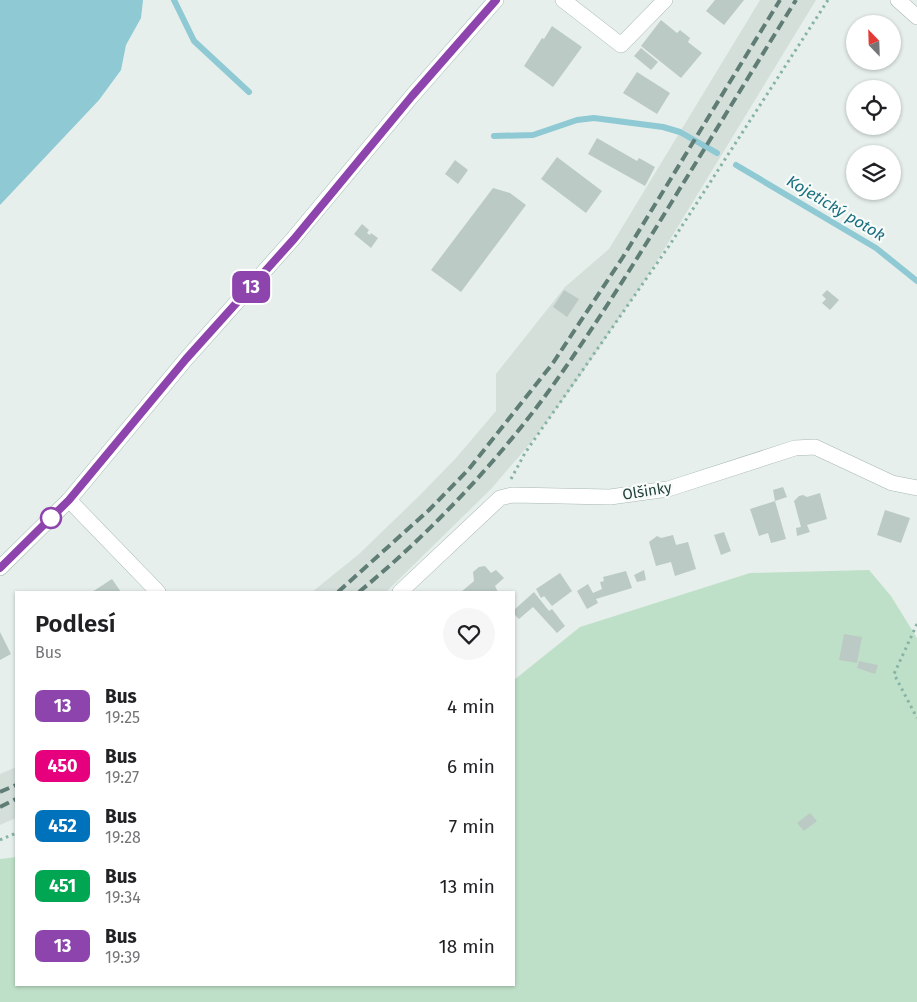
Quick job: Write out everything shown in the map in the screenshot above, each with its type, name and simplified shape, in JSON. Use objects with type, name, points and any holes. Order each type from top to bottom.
[{"type":"street","points":[[0,568],[69,500],[186,359],[294,239],[412,96],[496,0]]},
{"type":"street","points":[[563,0],[621,45],[665,0]]},
{"type":"street","points":[[898,0],[917,17]]},
{"type":"street","name":"Olšinky","points":[[500,498],[512,495],[610,497],[668,489],[796,448],[815,446],[892,483],[917,488]]},
{"type":"street","points":[[401,591],[500,498]]},
{"type":"street","points":[[69,500],[157,591]]},
{"type":"path","points":[[500,498],[525,453],[669,246],[828,0]]},
{"type":"path","points":[[917,624],[894,674],[917,718]]},
{"type":"path","points":[[0,840],[15,833]]},
{"type":"shaded area","points":[[760,0],[816,0],[649,274],[576,382],[533,440],[491,489],[387,591],[313,591],[359,554],[456,458],[496,411],[496,374],[565,287],[609,249]]},
{"type":"shaded area","points":[[15,767],[15,818],[0,825],[0,774]]},
{"type":"green space","points":[[869,570],[891,596],[917,638],[917,1002],[0,1002],[0,859],[15,857],[15,986],[515,986],[515,679],[580,627],[750,573]]},
{"type":"water","points":[[0,0],[143,0],[141,18],[126,45],[121,70],[99,100],[0,205]]},
{"type":"building","points":[[715,0],[744,0],[724,25],[706,11]]},
{"type":"building","points":[[661,20],[677,33],[680,30],[690,38],[688,42],[702,53],[681,78],[641,46]]},
{"type":"building","points":[[552,26],[582,47],[553,87],[524,66]]},
{"type":"building","points":[[641,48],[658,62],[651,70],[634,56]]},
{"type":"building","points":[[637,72],[670,93],[657,114],[623,93]]},
{"type":"building","points":[[597,138],[637,161],[639,158],[655,167],[645,186],[588,154]]},
{"type":"building","points":[[557,157],[602,191],[586,213],[541,179]]},
{"type":"building","points":[[455,160],[468,170],[458,184],[445,174]]},
{"type":"building","points":[[493,188],[510,193],[526,205],[461,292],[431,270]]},
{"type":"building","points":[[362,224],[369,230],[367,233],[370,235],[371,233],[378,238],[371,248],[354,234]]},
{"type":"building","points":[[564,290],[579,299],[567,317],[553,307]]},
{"type":"building","points":[[827,290],[839,300],[830,310],[822,303],[826,299],[822,295]]},
{"type":"building","points":[[783,487],[787,497],[775,501],[773,490]]},
{"type":"building","points":[[820,493],[827,519],[807,525],[810,532],[797,536],[796,528],[801,527],[794,501],[799,496],[807,497]]},
{"type":"building","points":[[775,501],[786,539],[771,543],[768,533],[759,536],[750,509]]},
{"type":"building","points":[[885,510],[910,518],[901,543],[877,535]]},
{"type":"building","points":[[724,532],[731,551],[721,555],[714,535]]},
{"type":"building","points":[[673,535],[676,545],[688,542],[696,569],[675,576],[671,562],[656,566],[649,542],[657,536],[661,538]]},
{"type":"building","points":[[485,566],[491,573],[496,570],[504,578],[495,586],[498,591],[462,591],[474,581],[473,572],[479,567]]},
{"type":"building","points":[[644,570],[646,580],[637,582],[634,575]]},
{"type":"building","points":[[626,571],[632,588],[596,599],[598,603],[587,609],[577,591],[588,584],[593,593],[602,589],[600,582],[604,581],[603,577]]},
{"type":"building","points":[[560,573],[572,591],[552,606],[544,596],[541,598],[536,589]]},
{"type":"building","points":[[112,579],[120,591],[94,591]]},
{"type":"building","points":[[534,592],[549,611],[552,609],[565,626],[557,633],[533,607],[519,619],[515,615],[515,609]]},
{"type":"building","points":[[0,632],[11,654],[0,660]]},
{"type":"building","points":[[844,634],[862,637],[857,663],[839,660]]},
{"type":"building","points":[[859,661],[878,665],[875,674],[857,668]]},
{"type":"building","points":[[810,813],[817,821],[804,831],[797,823]]},
{"type":"waterway","name":"Kojetický potok","points":[[174,0],[194,41],[249,92]]},
{"type":"waterway","name":"Kojetický potok","points":[[494,136],[533,135],[577,120],[594,118],[663,127],[680,132],[717,153]]},
{"type":"waterway","name":"Kojetický potok","points":[[736,165],[876,248],[917,281]]},
{"type":"railway","points":[[339,591],[429,510],[469,469],[553,363],[623,257],[780,0]]},
{"type":"railway","points":[[360,591],[415,542],[468,489],[541,401],[578,349],[651,236],[796,0]]},
{"type":"railway","points":[[0,792],[15,785]]},
{"type":"railway","points":[[0,807],[15,800]]},
{"type":"bus line","name":"13","points":[[0,568],[69,500],[186,359],[294,239],[412,96],[496,0]]}]
